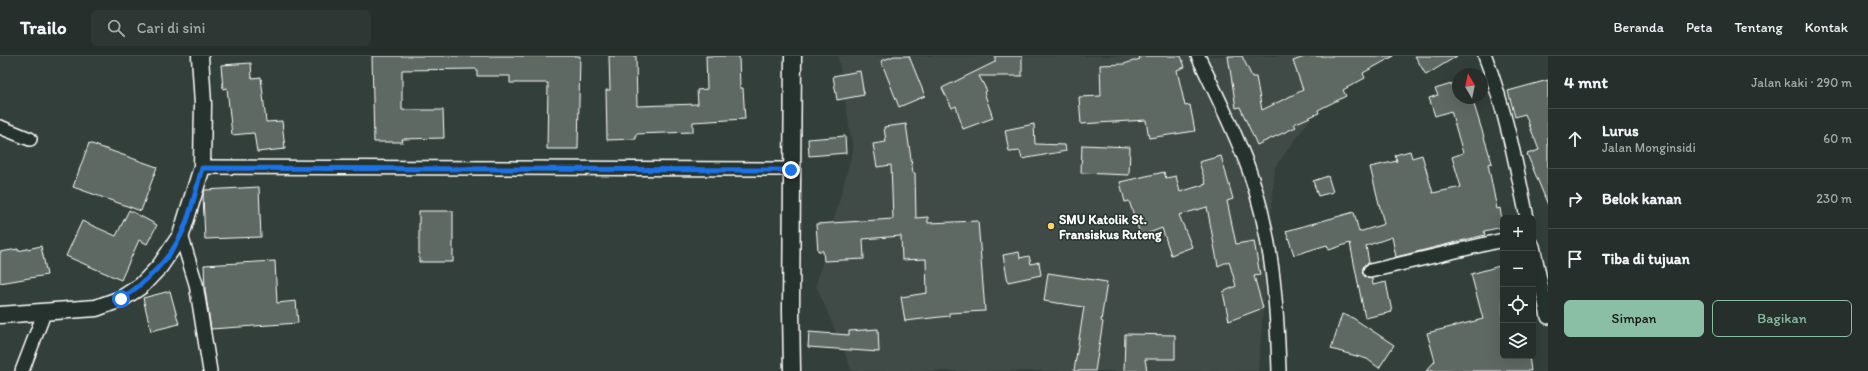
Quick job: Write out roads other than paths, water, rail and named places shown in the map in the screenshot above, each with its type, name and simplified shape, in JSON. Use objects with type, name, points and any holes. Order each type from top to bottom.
[{"type":"street","points":[[0,315],[45,310],[96,308],[121,299],[141,286],[160,266],[181,235],[202,168],[204,104],[200,56]]},
{"type":"street","points":[[792,371],[791,170],[793,56]]},
{"type":"street","points":[[1198,56],[1250,171],[1262,213],[1273,273],[1279,371]]},
{"type":"street","points":[[1485,56],[1494,80],[1510,139],[1526,215]]},
{"type":"street","points":[[0,127],[30,139]]},
{"type":"street","points":[[202,168],[791,170]]},
{"type":"street","points":[[181,235],[199,296],[210,371]]},
{"type":"street","points":[[1370,271],[1500,241]]},
{"type":"street","points":[[1534,251],[1548,317]]},
{"type":"street","points":[[22,371],[45,310]]},
{"type":"place","name":"SMU Katolik St. Fransiskus Ruteng","points":[[1051,226]]}]
